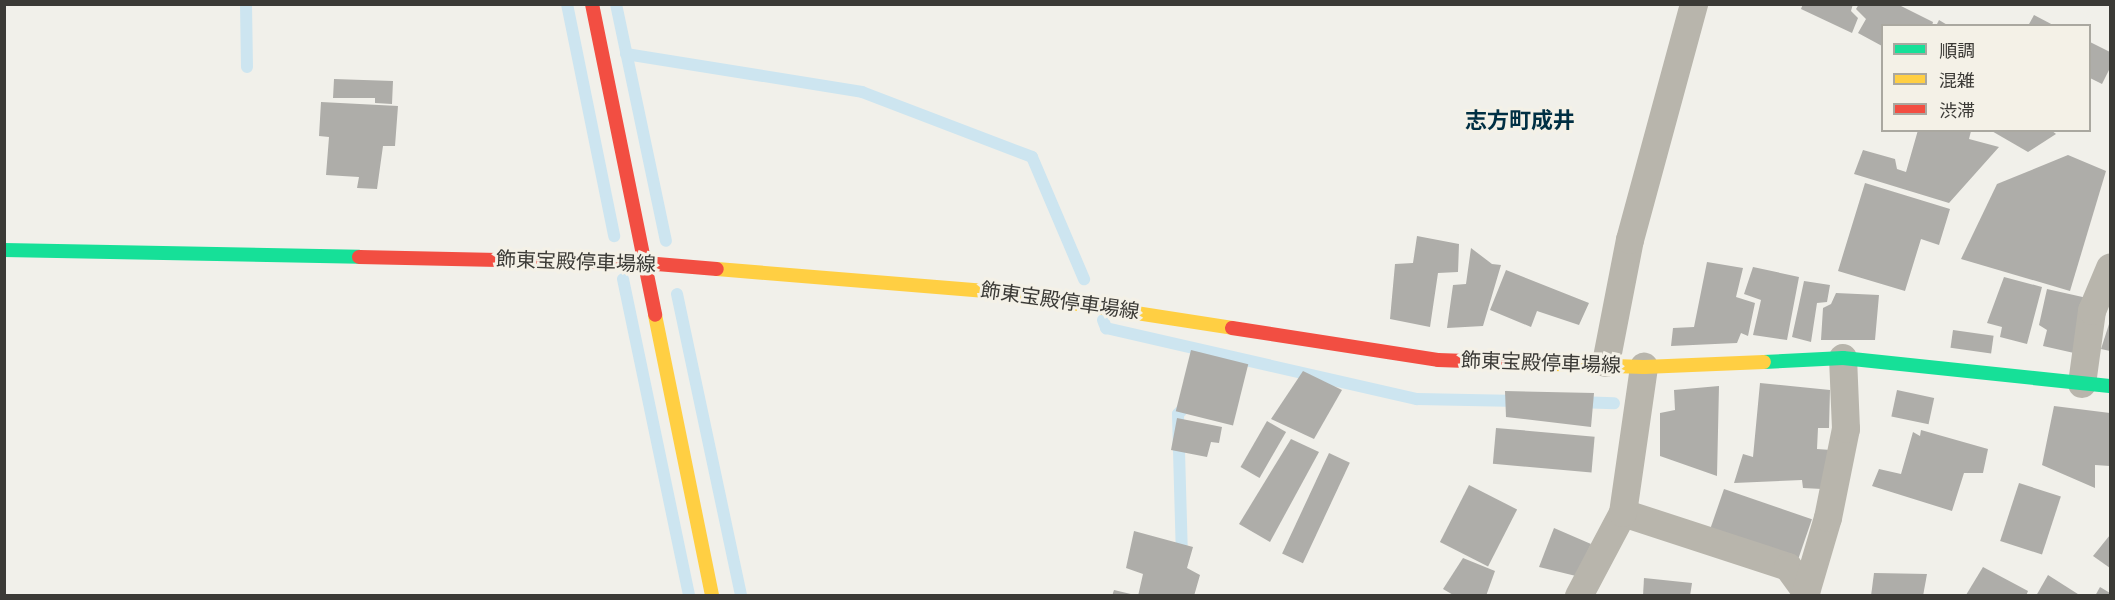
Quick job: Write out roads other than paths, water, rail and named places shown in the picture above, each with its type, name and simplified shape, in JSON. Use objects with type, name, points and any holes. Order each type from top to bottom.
[{"type":"main road","points":[[592,4],[712,596]]},
{"type":"main road","name":"飾東宝殿停車場線","points":[[4,250],[645,263],[1007,292],[1438,360],[1606,363],[1644,368],[1843,358],[2110,386]]},
{"type":"street","points":[[1606,363],[1630,240],[1693,5]]},
{"type":"street","points":[[2082,384],[2092,311],[2110,268]]},
{"type":"street","points":[[1805,594],[1828,518],[1846,429],[1843,358]]},
{"type":"street","points":[[1579,596],[1623,513],[1644,368]]},
{"type":"street","points":[[1623,513],[1788,567],[1805,594]]},
{"type":"waterway","points":[[246,4],[247,67]]},
{"type":"waterway","points":[[567,4],[614,236]]},
{"type":"waterway","points":[[616,4],[666,241]]},
{"type":"waterway","points":[[626,54],[862,92],[1032,157],[1084,279]]},
{"type":"waterway","points":[[623,279],[689,596]]},
{"type":"waterway","points":[[677,294],[741,596]]},
{"type":"waterway","points":[[1103,320],[1106,328],[1417,399],[1520,401]]},
{"type":"waterway","points":[[1182,558],[1178,414],[1191,401]]},
{"type":"waterway","points":[[1576,402],[1614,403]]},
{"type":"district","name":"志方町成井","points":[[1520,121]]}]
